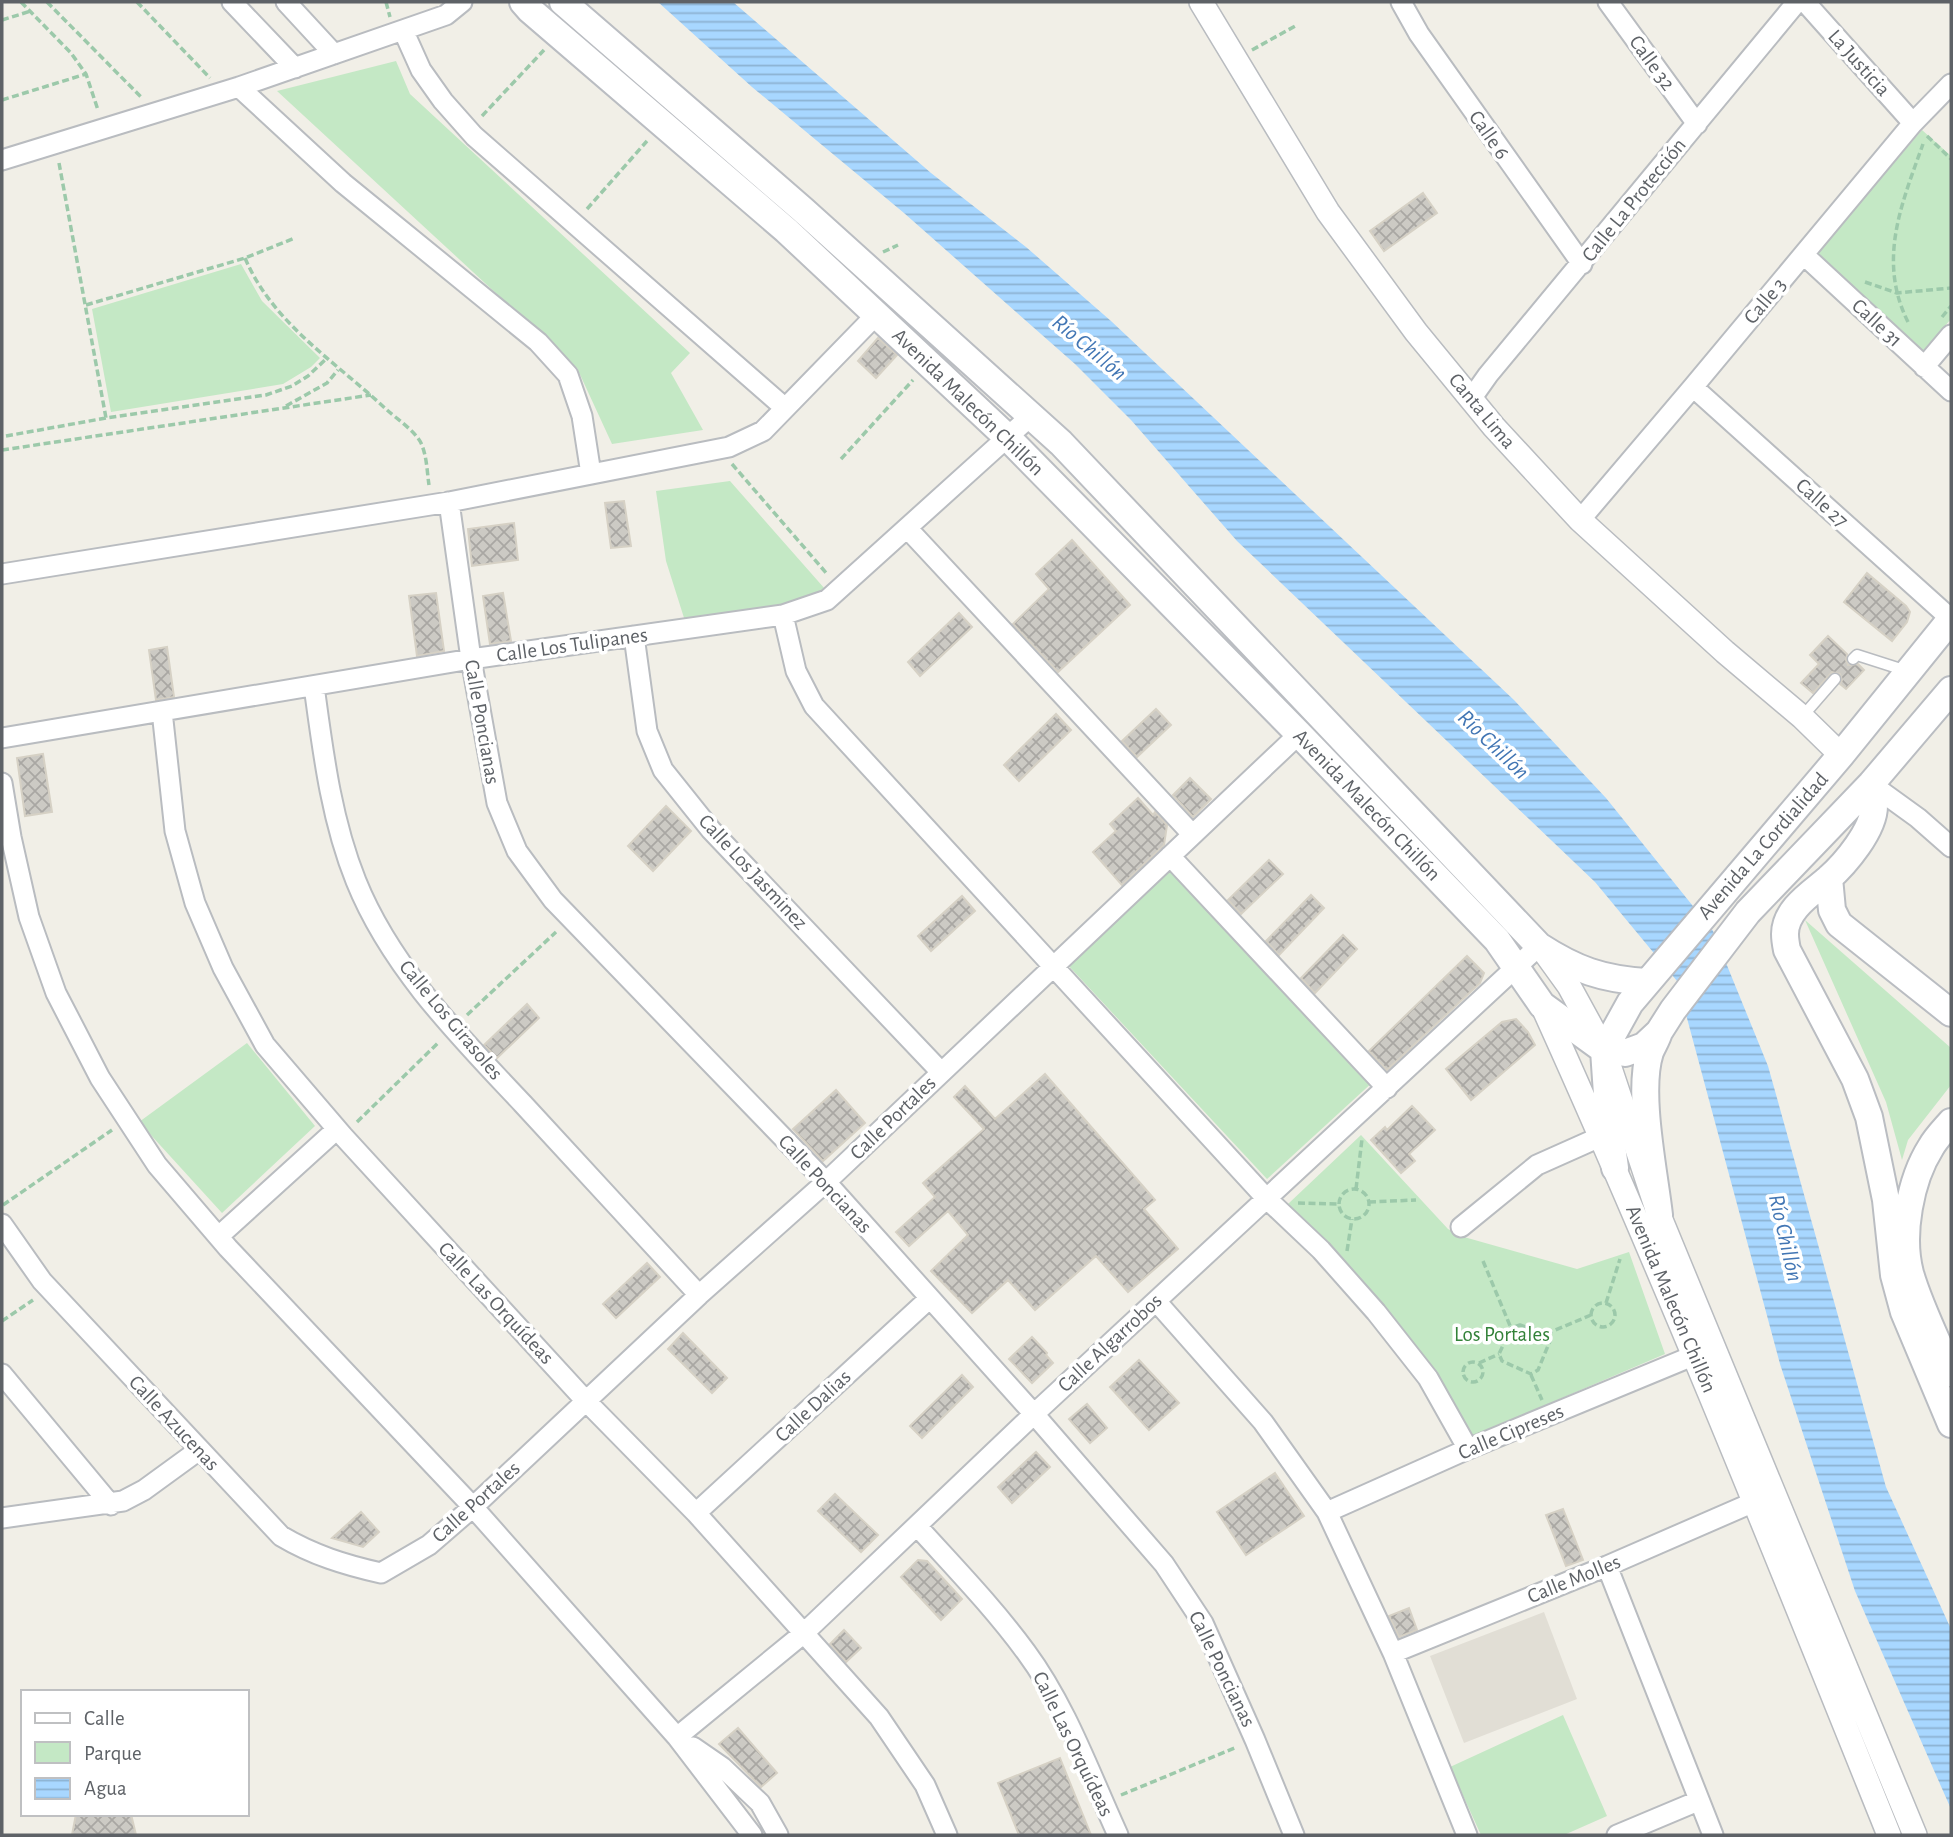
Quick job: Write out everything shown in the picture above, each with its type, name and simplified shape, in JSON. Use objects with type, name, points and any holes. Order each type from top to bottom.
[{"type":"main road","name":"Avenida Malecón Chillón","points":[[523,2],[786,230],[1007,437],[1497,940],[1542,1005]]},
{"type":"main road","name":"Avenida Malecón Chillón","points":[[563,2],[803,210],[1061,443],[1539,946]]},
{"type":"main road","name":"Avenida La Cordialidad","points":[[1951,619],[1841,755],[1646,982],[1630,1003],[1604,1050],[1625,1053],[1644,1046],[1745,916],[1871,784],[1951,690]]},
{"type":"main road","points":[[1841,755],[1871,784],[1875,804],[1872,822],[1858,844],[1829,878],[1808,894],[1793,912],[1784,932],[1787,950],[1855,1079],[1869,1117],[1886,1200],[1894,1275],[1904,1312],[1951,1424]]},
{"type":"main road","points":[[1829,878],[1832,910],[1839,924],[1951,1013]]},
{"type":"main road","points":[[1539,946],[1563,962],[1589,974],[1646,982]]},
{"type":"main road","points":[[1542,1005],[1604,1050],[1615,1168]]},
{"type":"main road","points":[[1659,1215],[1646,1086],[1650,1054],[1666,1021]]},
{"type":"main road","points":[[1951,1122],[1930,1147],[1917,1176],[1911,1199],[1907,1252],[1910,1273],[1945,1346],[1951,1373]]},
{"type":"street","points":[[232,2],[295,68]]},
{"type":"street","points":[[286,2],[334,54]]},
{"type":"street","points":[[2,160],[295,68],[446,15],[462,2]]},
{"type":"street","name":"Canta Lima","points":[[1201,2],[1328,212],[1416,332],[1494,428],[1580,520],[1725,652],[1802,717],[1841,755]]},
{"type":"street","name":"Calle 6","points":[[1401,2],[1419,34],[1582,264]]},
{"type":"street","name":"Calle 32","points":[[1608,2],[1697,124]]},
{"type":"street","name":"Calle La Protección","points":[[1471,399],[1797,2]]},
{"type":"street","name":"La Justicia","points":[[1805,2],[1920,129]]},
{"type":"street","points":[[403,30],[421,70],[443,102],[468,130],[785,408]]},
{"type":"street","name":"Calle 3","points":[[1580,520],[1804,255],[1920,129],[1951,84]]},
{"type":"street","points":[[231,89],[546,351],[568,375],[582,416],[591,474]]},
{"type":"street","name":"Calle 31","points":[[1804,255],[1951,391]]},
{"type":"street","points":[[2,574],[440,503],[729,447],[763,431],[876,315]]},
{"type":"street","points":[[1924,367],[1951,335]]},
{"type":"street","name":"Calle 27","points":[[1693,387],[1951,619]]},
{"type":"street","name":"Calle Los Tulipanes","points":[[2,738],[471,659],[783,615],[827,600],[1032,415]]},
{"type":"street","name":"Calle Poncianas","points":[[440,503],[497,803],[517,851],[552,900],[825,1182],[1034,1414],[1164,1564],[1203,1623],[1294,1835]]},
{"type":"street","points":[[906,528],[1192,834]]},
{"type":"street","points":[[783,615],[796,671],[814,706],[1266,1198],[1321,1250],[1376,1312],[1428,1378],[1468,1450]]},
{"type":"street","name":"Calle Los Jasminez","points":[[635,636],[647,731],[663,770],[711,830],[941,1072]]},
{"type":"street","name":"Calle Los Girasoles","points":[[314,686],[327,778],[338,829],[356,882],[386,942],[453,1028],[699,1295]]},
{"type":"street","name":"Calle Las Orquídeas","points":[[162,711],[175,831],[195,903],[223,968],[265,1045],[340,1132],[585,1400],[696,1513],[879,1717],[925,1785],[947,1835]]},
{"type":"street","name":"Calle Portales","points":[[381,1573],[429,1545],[473,1507],[585,1400],[825,1182],[1299,734]]},
{"type":"street","points":[[2,783],[29,917],[56,993],[100,1078],[158,1165],[219,1236],[473,1507],[677,1737],[752,1835]]},
{"type":"street","points":[[1871,784],[1951,846]]},
{"type":"street","points":[[1170,856],[1387,1088]]},
{"type":"street","name":"Calle Algarrobos","points":[[677,1737],[804,1633],[1034,1414],[1539,946]]},
{"type":"street","name":"Avenida Malecón Chillón","points":[[1539,946],[1569,986],[1604,1050],[1659,1215],[1915,1835]]},
{"type":"street","name":"Avenida Malecón Chillón","points":[[1542,1005],[1602,1136],[1695,1355],[1889,1835]]},
{"type":"street","points":[[219,1236],[340,1132]]},
{"type":"street","points":[[1461,1227],[1537,1165],[1602,1136]]},
{"type":"street","name":"Calle Azucenas","points":[[2,1224],[49,1289],[281,1536],[305,1550],[339,1564],[381,1573]]},
{"type":"street","name":"Calle Dalias","points":[[696,1513],[930,1298]]},
{"type":"street","points":[[1156,1301],[1263,1423],[1327,1512],[1393,1653],[1467,1835]]},
{"type":"street","name":"Calle Cipreses","points":[[1327,1512],[1695,1355]]},
{"type":"street","points":[[2,1374],[111,1505]]},
{"type":"street","points":[[2,1518],[111,1505],[123,1501],[144,1490],[199,1450]]},
{"type":"street","name":"Calle Molles","points":[[1393,1653],[1754,1502]]},
{"type":"street","name":"Calle Las Orquídeas","points":[[917,1526],[980,1595],[1027,1654],[1057,1703],[1118,1835]]},
{"type":"street","points":[[1606,1566],[1713,1835]]},
{"type":"street","points":[[677,1737],[722,1767],[760,1803],[778,1835]]},
{"type":"street","points":[[1617,1835],[1698,1801]]},
{"type":"lane","points":[[1853,659],[1857,655],[1907,671]]},
{"type":"lane","points":[[1802,717],[1835,679]]},
{"type":"path","points":[[21,2],[71,52],[86,74],[105,128]]},
{"type":"path","points":[[47,2],[157,112]]},
{"type":"path","points":[[137,2],[231,89]]},
{"type":"path","points":[[2,20],[31,11]]},
{"type":"path","points":[[1235,59],[1297,25]]},
{"type":"path","points":[[468,130],[559,35]]},
{"type":"path","points":[[2,100],[86,74]]},
{"type":"path","points":[[574,223],[662,124]]},
{"type":"path","points":[[1920,129],[1951,159]]},
{"type":"path","points":[[1910,327],[1897,293],[1894,257],[1896,221],[1920,129]]},
{"type":"path","points":[[55,144],[106,418]]},
{"type":"path","points":[[86,305],[245,258],[295,238]]},
{"type":"path","points":[[881,254],[898,245]]},
{"type":"path","points":[[245,258],[262,292],[293,327],[420,441],[440,503]]},
{"type":"path","points":[[1858,279],[1897,293],[1951,288]]},
{"type":"path","points":[[6,436],[106,418],[266,395],[292,386],[308,376],[326,359]]},
{"type":"path","points":[[841,459],[928,363]]},
{"type":"path","points":[[280,408],[327,383],[338,370]]},
{"type":"path","points":[[2,450],[371,395]]},
{"type":"path","points":[[718,449],[831,578],[827,600]]},
{"type":"path","points":[[340,1132],[571,919]]},
{"type":"path","points":[[2,1207],[127,1119]]},
{"type":"path","points":[[1356,1189],[1362,1138]]},
{"type":"path","points":[[1356,1189],[1366,1195],[1369,1202],[1364,1215],[1352,1219],[1342,1214],[1338,1204],[1340,1196],[1346,1191],[1356,1189]]},
{"type":"path","points":[[1369,1202],[1416,1200]]},
{"type":"path","points":[[1292,1203],[1338,1204]]},
{"type":"path","points":[[1346,1253],[1352,1219]]},
{"type":"path","points":[[1606,1303],[1620,1259]]},
{"type":"path","points":[[1483,1261],[1511,1328]]},
{"type":"path","points":[[2,1321],[49,1289]]},
{"type":"path","points":[[1546,1334],[1591,1315],[1597,1305],[1606,1303],[1615,1311],[1613,1322],[1609,1326],[1598,1326],[1591,1315]]},
{"type":"path","points":[[1479,1363],[1483,1369],[1482,1378],[1468,1381],[1464,1377],[1465,1366],[1469,1362],[1479,1363],[1499,1354],[1511,1328],[1520,1325],[1546,1334],[1550,1341],[1538,1370],[1531,1374]]},
{"type":"path","points":[[1499,1354],[1502,1362],[1531,1374],[1542,1402]]},
{"type":"path","points":[[1103,1802],[1255,1740]]},
{"type":"shaded area","points":[[1544,1612],[1577,1699],[1464,1743],[1430,1656]]},
{"type":"green space","points":[[396,61],[410,94],[690,353],[671,373],[703,430],[612,444],[577,368],[277,91]]},
{"type":"green space","points":[[1922,130],[1951,156],[1951,319],[1922,352],[1816,253]]},
{"type":"green space","points":[[241,264],[262,301],[320,358],[311,367],[283,384],[111,412],[92,309]]},
{"type":"green space","points":[[730,481],[825,589],[776,609],[685,621],[666,561],[656,491]]},
{"type":"green space","points":[[1171,862],[1375,1080],[1267,1179],[1066,963]]},
{"type":"green space","points":[[1805,920],[1951,1048],[1951,1085],[1908,1140],[1902,1160],[1886,1102]]},
{"type":"green space","points":[[247,1043],[315,1126],[222,1213],[139,1122]]},
{"type":"green space","name":"Los Portales","points":[[1361,1135],[1448,1229],[1464,1237],[1577,1269],[1629,1252],[1665,1354],[1471,1437],[1341,1264],[1288,1204]]},
{"type":"green space","points":[[1563,1715],[1607,1816],[1564,1835],[1481,1835],[1450,1767]]},
{"type":"water","name":"Río Chillón","points":[[658,2],[733,2],[931,173],[1026,247],[1111,321],[1514,700],[1606,798],[1713,931],[1768,1066],[1886,1487],[1951,1629],[1951,1809],[1855,1591],[1780,1364],[1677,981],[1595,882],[1237,541],[1131,420],[1075,364],[904,213],[752,87]]},
{"type":"building","points":[[1423,193],[1437,213],[1384,251],[1370,231]]},
{"type":"building","points":[[878,338],[897,355],[876,378],[858,361]]},
{"type":"building","points":[[624,501],[631,546],[611,548],[605,503]]},
{"type":"building","points":[[514,523],[518,560],[472,566],[468,529]]},
{"type":"building","points":[[1072,540],[1130,605],[1058,672],[1013,624],[1049,589],[1036,574]]},
{"type":"building","points":[[1867,573],[1910,612],[1907,622],[1892,641],[1844,602]]},
{"type":"building","points":[[436,593],[444,651],[417,656],[409,596]]},
{"type":"building","points":[[503,593],[511,641],[490,644],[483,596]]},
{"type":"building","points":[[959,613],[972,627],[920,676],[908,662]]},
{"type":"building","points":[[1828,636],[1847,654],[1848,665],[1858,664],[1864,670],[1846,689],[1840,684],[1840,674],[1832,672],[1813,693],[1801,683],[1819,664],[1810,655]]},
{"type":"building","points":[[167,647],[174,697],[156,700],[149,650]]},
{"type":"building","points":[[1156,709],[1171,725],[1137,757],[1122,741]]},
{"type":"building","points":[[1056,714],[1071,730],[1019,781],[1004,765]]},
{"type":"building","points":[[43,754],[52,812],[25,816],[17,758]]},
{"type":"building","points":[[1190,778],[1211,799],[1193,817],[1173,795]]},
{"type":"building","points":[[1138,798],[1153,815],[1155,812],[1167,825],[1164,845],[1122,885],[1093,852],[1116,831],[1110,824]]},
{"type":"building","points":[[666,806],[691,831],[653,871],[628,846]]},
{"type":"building","points":[[1269,860],[1283,874],[1241,914],[1228,900]]},
{"type":"building","points":[[1311,895],[1324,908],[1279,955],[1266,941]]},
{"type":"building","points":[[962,896],[975,911],[931,951],[918,936]]},
{"type":"building","points":[[1343,935],[1357,949],[1315,993],[1301,978]]},
{"type":"building","points":[[1467,956],[1484,973],[1480,983],[1387,1070],[1369,1051]]},
{"type":"building","points":[[527,1004],[539,1018],[497,1058],[484,1045]]},
{"type":"building","points":[[1516,1019],[1535,1045],[1471,1100],[1446,1069],[1502,1022]]},
{"type":"building","points":[[1045,1074],[1155,1200],[1144,1209],[1178,1249],[1128,1292],[1096,1256],[1035,1310],[1008,1280],[972,1313],[931,1271],[968,1235],[948,1211],[909,1246],[896,1232],[935,1197],[923,1183],[984,1129],[954,1097],[965,1086],[995,1119]]},
{"type":"building","points":[[836,1090],[865,1123],[823,1161],[793,1129]]},
{"type":"building","points":[[1412,1106],[1435,1130],[1409,1154],[1415,1161],[1401,1173],[1371,1140],[1385,1127],[1387,1130]]},
{"type":"building","points":[[647,1263],[660,1277],[616,1318],[603,1304]]},
{"type":"building","points":[[683,1333],[727,1378],[712,1393],[668,1349]]},
{"type":"building","points":[[1032,1337],[1053,1363],[1032,1383],[1009,1359]]},
{"type":"building","points":[[1139,1360],[1179,1403],[1149,1430],[1110,1387]]},
{"type":"building","points":[[962,1375],[973,1387],[922,1438],[910,1426]]},
{"type":"building","points":[[1087,1404],[1107,1428],[1090,1443],[1069,1419]]},
{"type":"building","points":[[1036,1452],[1050,1467],[1012,1503],[998,1487]]},
{"type":"building","points":[[1275,1473],[1304,1516],[1246,1555],[1217,1512]]},
{"type":"building","points":[[835,1494],[878,1535],[861,1552],[818,1511]]},
{"type":"building","points":[[1563,1509],[1583,1560],[1566,1566],[1546,1515]]},
{"type":"building","points":[[361,1512],[379,1532],[363,1547],[332,1538]]},
{"type":"building","points":[[918,1560],[927,1561],[962,1599],[941,1620],[901,1577]]},
{"type":"building","points":[[1409,1608],[1417,1630],[1399,1637],[1389,1616]]},
{"type":"building","points":[[844,1630],[861,1648],[846,1662],[830,1644]]},
{"type":"building","points":[[738,1728],[777,1773],[761,1787],[719,1744]]},
{"type":"building","points":[[1060,1758],[1091,1835],[1019,1835],[998,1783]]},
{"type":"building","points":[[76,1816],[131,1816],[136,1835],[72,1835]]}]
